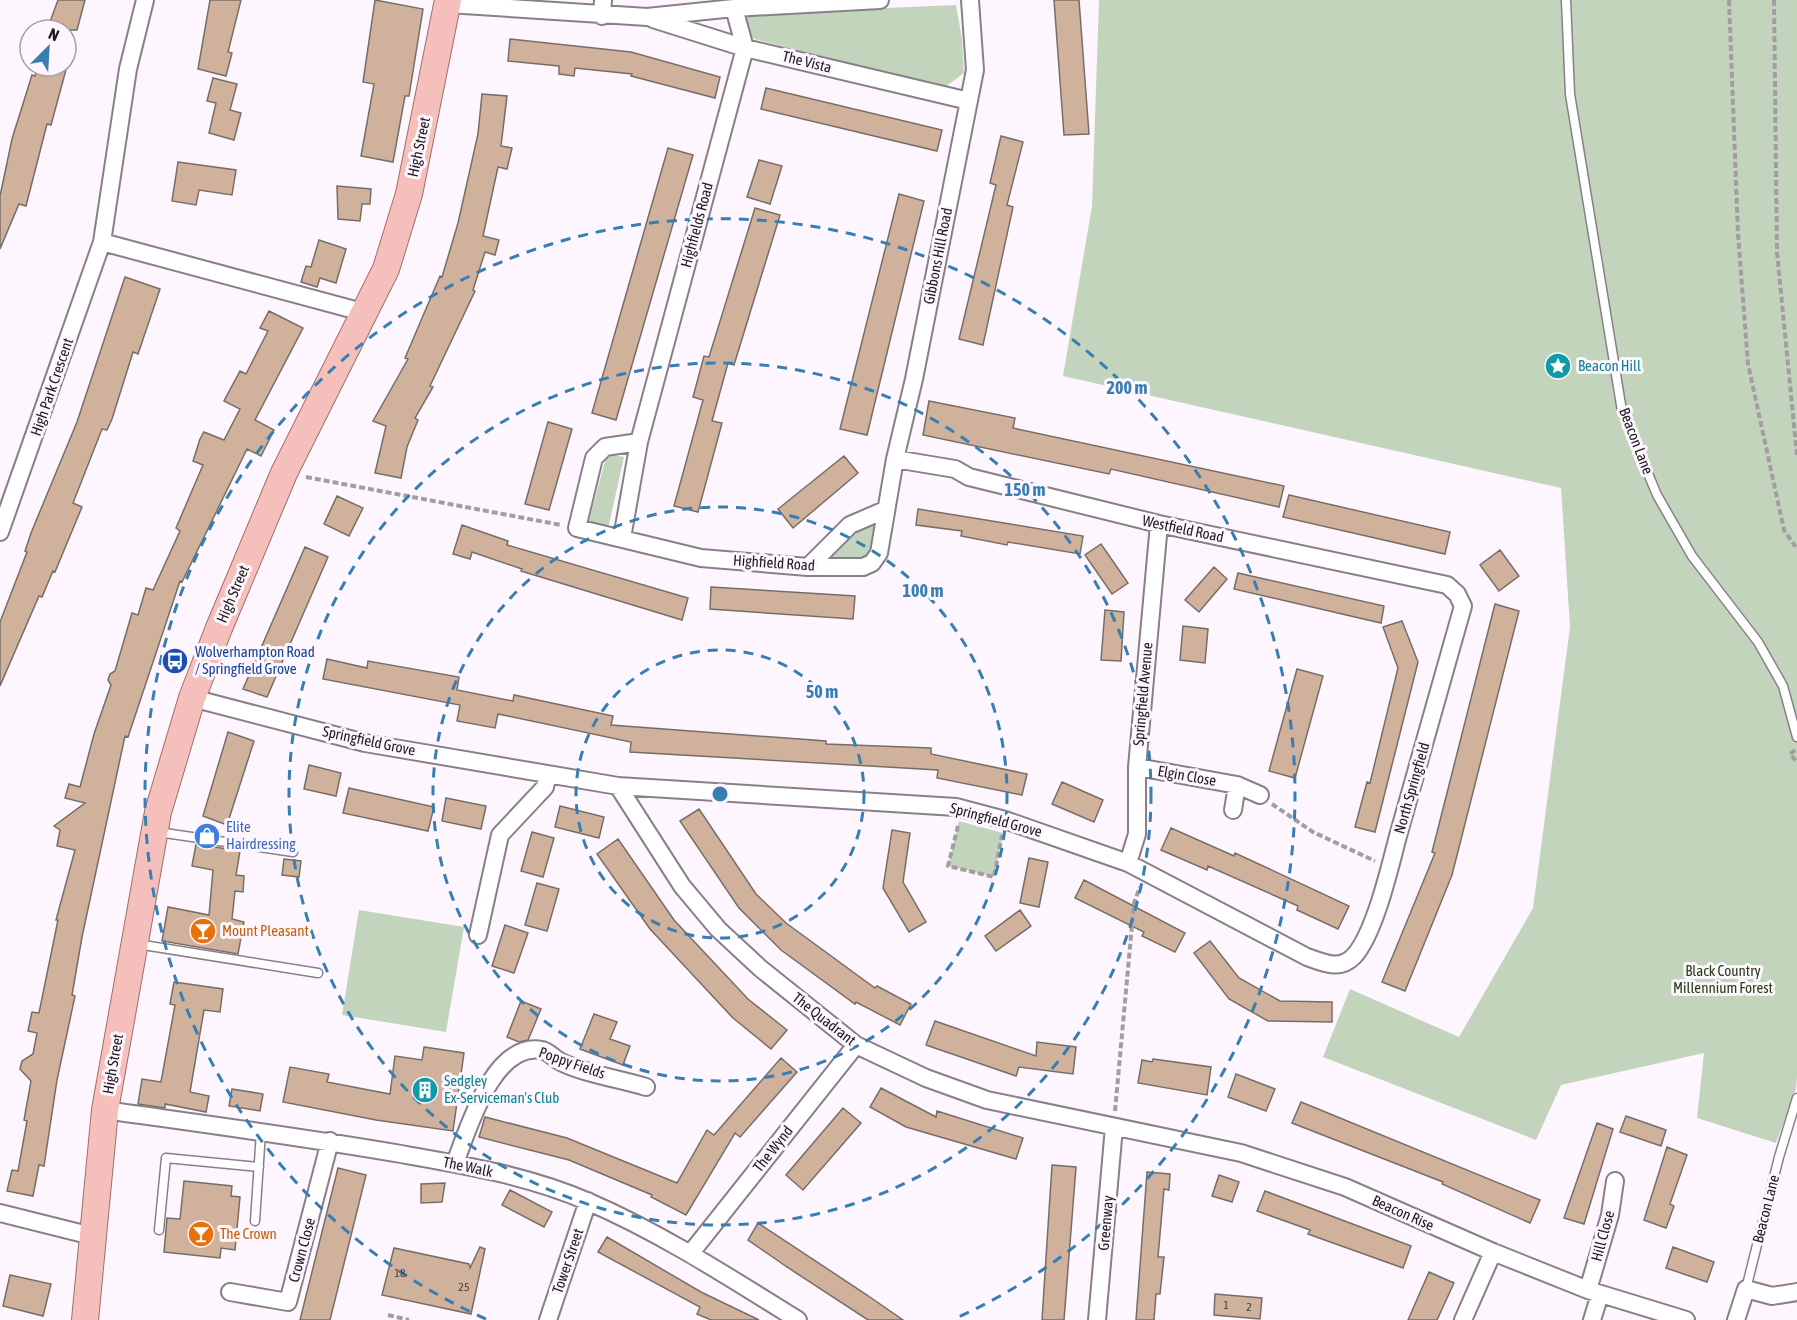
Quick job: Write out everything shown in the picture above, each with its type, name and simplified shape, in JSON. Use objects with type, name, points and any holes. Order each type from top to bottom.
[{"type":"main road","name":"High Street","points":[[85,1320],[105,1110],[154,832],[192,698],[284,473],[366,313],[386,268],[409,194],[448,2]]},
{"type":"street","name":"High Park Crescent","points":[[0,532],[102,242],[128,69],[145,0]]},
{"type":"street","name":"The Vista","points":[[647,17],[734,8],[880,0]]},
{"type":"street","name":"Gibbons Hill Road","points":[[885,510],[914,379],[975,70],[970,0]]},
{"type":"street","name":"The Vista","points":[[448,2],[603,8],[647,17],[745,48],[969,101]]},
{"type":"street","points":[[734,8],[745,48]]},
{"type":"street","name":"Highfields Road","points":[[622,538],[639,442],[745,48]]},
{"type":"street","points":[[102,242],[366,313]]},
{"type":"street","points":[[622,538],[577,528],[594,458],[605,447],[639,442]]},
{"type":"street","name":"Westfield Road","points":[[895,459],[955,470],[969,477],[1159,524],[1447,585],[1457,594],[1463,606]]},
{"type":"street","points":[[808,567],[850,525],[885,510]]},
{"type":"street","name":"Highfield Road","points":[[622,538],[701,558],[808,567],[863,567],[872,563],[879,553],[885,510]]},
{"type":"street","name":"Springfield Avenue","points":[[1128,863],[1137,834],[1137,768],[1159,524]]},
{"type":"street","name":"North Springfield","points":[[1345,963],[1355,955],[1368,933],[1389,868],[1463,606]]},
{"type":"street","name":"Springfield Grove","points":[[192,698],[365,742],[618,786],[962,808],[1005,820],[1128,863],[1307,957],[1331,965],[1345,963]]},
{"type":"street","name":"Elgin Close","points":[[1137,768],[1237,785],[1260,795]]},
{"type":"street","points":[[478,935],[500,835],[546,787],[548,774]]},
{"type":"street","name":"Elgin Close","points":[[1233,810],[1237,785]]},
{"type":"street","name":"The Quadrant","points":[[618,786],[682,886],[718,928],[760,968],[856,1045],[926,1078],[987,1100],[1114,1127]]},
{"type":"street","name":"The Wynd","points":[[690,1254],[856,1045]]},
{"type":"street","name":"Poppy Fields","points":[[455,1163],[478,1100],[490,1079],[521,1052],[543,1050],[561,1062],[646,1087]]},
{"type":"street","name":"The Walk","points":[[105,1110],[330,1142],[486,1170],[588,1201],[690,1254],[798,1320]]},
{"type":"street","name":"Beacon Rise","points":[[1114,1127],[1241,1153],[1346,1187],[1493,1252],[1594,1292],[1686,1320]]},
{"type":"street","name":"Greenway","points":[[1097,1320],[1114,1127]]},
{"type":"street","name":"Crown Close","points":[[230,1292],[288,1302],[330,1142]]},
{"type":"street","name":"Hill Close","points":[[1592,1320],[1594,1292],[1615,1181]]},
{"type":"street","name":"Tower Street","points":[[548,1320],[588,1201]]},
{"type":"street","points":[[0,1213],[92,1236]]},
{"type":"street","points":[[1463,1320],[1493,1252]]},
{"type":"street","points":[[1746,1289],[1772,1296],[1797,1292]]},
{"type":"street","name":"Beacon Lane","points":[[1736,1320],[1746,1289]]},
{"type":"lane","name":"Beacon Lane","points":[[1566,0],[1570,94],[1622,411],[1657,495],[1692,556],[1758,642],[1783,686],[1797,737]]},
{"type":"lane","points":[[154,832],[293,852]]},
{"type":"lane","points":[[134,944],[318,973]]},
{"type":"lane","name":"Beacon Lane","points":[[1746,1289],[1779,1157],[1797,1098]]},
{"type":"lane","points":[[255,1221],[261,1132]]},
{"type":"lane","points":[[159,1230],[166,1158],[259,1167]]},
{"type":"path","points":[[1729,0],[1738,234],[1748,364],[1784,530],[1797,549]]},
{"type":"path","points":[[1774,0],[1777,252],[1797,456]]},
{"type":"path","points":[[284,473],[577,528]]},
{"type":"path","points":[[1797,749],[1790,754],[1797,762]]},
{"type":"path","points":[[1260,795],[1313,832],[1389,868]]},
{"type":"path","points":[[962,808],[948,866],[994,877],[1005,820]]},
{"type":"path","points":[[1114,1127],[1134,903],[1146,872]]},
{"type":"path","points":[[388,1315],[409,1320]]},
{"type":"green space","name":"Black Country Millennium Forest","points":[[1099,0],[1797,0],[1797,1077],[1796,1089],[1776,1143],[1697,1118],[1704,1053],[1561,1085],[1536,1140],[1323,1057],[1350,989],[1459,1037],[1533,908],[1570,627],[1561,488],[1063,376],[1092,206]]},
{"type":"green space","points":[[956,5],[962,39],[964,73],[944,88],[754,39],[747,27],[745,14]]},
{"type":"green space","points":[[607,454],[624,457],[608,529],[588,524]]},
{"type":"green space","points":[[877,522],[873,552],[863,558],[826,557],[849,532]]},
{"type":"green space","points":[[959,821],[1003,833],[994,877],[948,866]]},
{"type":"green space","points":[[359,910],[464,927],[446,1032],[342,1015]]},
{"type":"building","points":[[58,0],[85,0],[78,26],[78,18],[51,18]]},
{"type":"building","points":[[210,0],[241,0],[228,52],[232,53],[226,76],[198,69]]},
{"type":"building","points":[[375,0],[423,9],[409,96],[405,96],[393,162],[361,156],[374,84],[363,82]]},
{"type":"building","points":[[1054,0],[1079,0],[1089,134],[1064,135]]},
{"type":"building","points":[[510,39],[631,52],[720,77],[715,98],[631,76],[632,74],[575,68],[574,76],[559,74],[559,66],[508,61]]},
{"type":"building","points":[[31,78],[64,78],[51,125],[47,124],[26,206],[19,204],[0,249],[0,196],[12,139]]},
{"type":"building","points":[[213,78],[237,84],[230,110],[241,113],[234,140],[209,133],[216,103],[207,101]]},
{"type":"building","points":[[766,88],[942,130],[937,151],[761,109]]},
{"type":"building","points":[[482,94],[507,96],[501,146],[512,148],[507,169],[498,167],[483,236],[499,240],[495,255],[485,252],[473,290],[475,291],[430,386],[433,387],[415,418],[418,420],[407,447],[401,478],[375,473],[386,426],[373,421],[408,359],[405,358],[440,276],[442,277],[458,223],[478,134]]},
{"type":"building","points":[[1001,136],[1023,142],[1007,205],[1013,207],[983,345],[959,339],[996,185],[990,183]]},
{"type":"building","points":[[668,148],[693,155],[616,420],[592,413]]},
{"type":"building","points":[[759,160],[782,166],[770,204],[747,197]]},
{"type":"building","points":[[178,162],[236,170],[232,195],[199,190],[196,205],[172,201]]},
{"type":"building","points":[[337,186],[371,189],[370,204],[362,204],[360,221],[338,219]]},
{"type":"building","points":[[899,194],[924,201],[867,435],[840,429]]},
{"type":"building","points":[[755,208],[780,215],[734,365],[728,363],[712,421],[722,423],[698,512],[674,506],[703,400],[693,397],[704,356],[709,357]]},
{"type":"building","points":[[319,240],[346,249],[336,283],[320,278],[317,287],[301,282],[306,266],[311,267]]},
{"type":"building","points":[[125,277],[160,289],[138,354],[133,352],[112,419],[107,430],[102,429],[73,503],[82,507],[55,572],[53,571],[42,597],[39,596],[0,686],[0,622],[27,552],[25,551],[31,533],[77,422]]},
{"type":"building","points":[[269,311],[303,328],[255,420],[274,430],[261,456],[247,449],[182,582],[180,581],[128,737],[125,736],[82,937],[72,995],[75,996],[57,1080],[44,1166],[39,1165],[33,1196],[7,1191],[12,1170],[18,1171],[27,1121],[24,1120],[31,1081],[20,1069],[22,1061],[33,1054],[37,1033],[28,1031],[32,1012],[39,1013],[58,920],[56,920],[75,850],[57,846],[60,830],[54,826],[85,803],[65,798],[69,784],[80,787],[94,734],[111,685],[108,680],[110,674],[115,671],[132,613],[138,615],[146,588],[153,590],[180,531],[176,528],[203,465],[193,461],[200,439],[204,432],[224,440],[240,409],[224,401],[240,371],[246,374],[268,331],[260,328]]},
{"type":"building","points":[[929,401],[1015,418],[1013,428],[1284,486],[1279,507],[1111,469],[1109,474],[923,435]]},
{"type":"building","points":[[548,422],[572,429],[549,510],[525,504]]},
{"type":"building","points":[[844,456],[858,473],[793,528],[778,509]]},
{"type":"building","points":[[1289,495],[1450,532],[1445,554],[1283,517]]},
{"type":"building","points":[[337,496],[363,508],[349,536],[324,524]]},
{"type":"building","points":[[918,509],[1083,536],[1080,554],[1008,542],[1007,545],[961,536],[962,531],[916,525]]},
{"type":"building","points":[[462,525],[508,541],[507,545],[688,598],[682,620],[521,571],[522,569],[472,552],[470,559],[453,554]]},
{"type":"building","points":[[1101,544],[1128,583],[1112,594],[1085,555]]},
{"type":"building","points":[[305,547],[328,557],[267,697],[243,689]]},
{"type":"building","points":[[1500,550],[1519,576],[1499,591],[1480,565]]},
{"type":"building","points":[[1214,567],[1227,579],[1199,612],[1185,600]]},
{"type":"building","points":[[1238,573],[1384,606],[1381,623],[1234,589]]},
{"type":"building","points":[[711,587],[855,596],[853,619],[710,609]]},
{"type":"building","points":[[1495,604],[1519,611],[1452,875],[1405,991],[1382,982],[1435,853],[1432,852]]},
{"type":"building","points":[[1105,610],[1124,612],[1121,661],[1101,660]]},
{"type":"building","points":[[1402,621],[1418,662],[1375,832],[1355,827],[1367,782],[1370,783],[1398,668],[1383,627]]},
{"type":"building","points":[[1183,626],[1208,629],[1205,663],[1180,660]]},
{"type":"building","points":[[327,659],[367,668],[368,661],[459,677],[457,690],[513,701],[514,695],[613,716],[611,725],[826,741],[826,744],[931,748],[931,754],[1027,774],[1022,795],[937,778],[938,770],[630,752],[631,742],[498,714],[495,728],[457,721],[460,705],[323,679]]},
{"type":"building","points":[[1297,669],[1323,676],[1295,778],[1269,771]]},
{"type":"building","points":[[228,732],[254,741],[227,825],[203,816]]},
{"type":"building","points":[[309,765],[341,773],[336,796],[304,789]]},
{"type":"building","points":[[1062,782],[1103,800],[1094,822],[1052,804]]},
{"type":"building","points":[[349,788],[434,807],[428,831],[343,813]]},
{"type":"building","points":[[446,798],[486,806],[481,829],[442,821]]},
{"type":"building","points":[[560,806],[604,817],[599,838],[555,827]]},
{"type":"building","points":[[699,809],[756,894],[786,923],[875,988],[877,986],[911,1004],[900,1025],[856,1002],[855,1004],[781,950],[739,908],[680,821]]},
{"type":"building","points":[[1171,828],[1234,856],[1235,853],[1349,906],[1338,929],[1297,910],[1298,906],[1208,866],[1207,870],[1161,850]]},
{"type":"building","points":[[892,830],[910,833],[903,882],[926,922],[909,932],[883,888]]},
{"type":"building","points":[[532,832],[554,838],[543,877],[521,871]]},
{"type":"building","points":[[618,839],[674,920],[748,999],[787,1030],[771,1049],[733,1018],[650,929],[597,854]]},
{"type":"building","points":[[196,844],[240,851],[236,875],[244,876],[243,892],[235,891],[232,919],[244,922],[238,954],[162,941],[168,907],[209,915],[213,870],[192,866]]},
{"type":"building","points":[[1029,858],[1048,862],[1039,907],[1020,903]]},
{"type":"building","points":[[284,859],[301,861],[299,877],[282,875]]},
{"type":"building","points":[[1084,880],[1185,933],[1175,952],[1142,936],[1144,932],[1075,898]]},
{"type":"building","points":[[537,883],[559,889],[547,931],[525,925]]},
{"type":"building","points":[[1020,910],[1031,926],[996,951],[985,936]]},
{"type":"building","points":[[505,925],[528,933],[514,973],[492,966]]},
{"type":"building","points":[[1210,941],[1239,978],[1280,1001],[1332,1002],[1332,1022],[1268,1021],[1229,999],[1194,953]]},
{"type":"building","points":[[174,982],[223,989],[220,1012],[204,1010],[190,1092],[209,1096],[206,1112],[165,1104],[165,1108],[138,1104],[142,1079],[161,1082],[175,1005],[170,1004]]},
{"type":"building","points":[[521,1001],[541,1009],[528,1040],[519,1042],[507,1037]]},
{"type":"building","points":[[594,1014],[617,1022],[610,1039],[630,1046],[623,1065],[580,1049]]},
{"type":"building","points":[[935,1021],[1036,1056],[1037,1042],[1076,1047],[1073,1074],[1019,1067],[1016,1076],[926,1045]]},
{"type":"building","name":"Sedgley Ex-Serviceman's Club","points":[[424,1047],[464,1053],[453,1131],[376,1120],[283,1102],[290,1067],[329,1074],[327,1082],[390,1094],[395,1056],[422,1060]]},
{"type":"building","points":[[781,1058],[797,1072],[740,1137],[735,1133],[686,1215],[651,1197],[652,1195],[569,1160],[479,1137],[485,1117],[567,1138],[677,1183],[707,1130],[714,1135]]},
{"type":"building","points":[[1153,1059],[1211,1067],[1207,1095],[1138,1083],[1142,1060],[1152,1062]]},
{"type":"building","points":[[1236,1074],[1275,1089],[1266,1111],[1228,1097]]},
{"type":"building","points":[[881,1088],[936,1117],[937,1111],[1023,1138],[1016,1159],[906,1127],[870,1107]]},
{"type":"building","points":[[232,1089],[263,1094],[260,1111],[229,1106]]},
{"type":"building","points":[[1301,1102],[1540,1200],[1530,1223],[1442,1184],[1443,1182],[1292,1123]]},
{"type":"building","points":[[843,1108],[861,1123],[803,1190],[786,1175]]},
{"type":"building","points":[[1626,1116],[1666,1130],[1661,1146],[1620,1132]]},
{"type":"building","points":[[1597,1123],[1613,1129],[1584,1224],[1564,1218]]},
{"type":"building","points":[[1667,1147],[1687,1155],[1670,1204],[1674,1206],[1666,1228],[1644,1220]]},
{"type":"building","points":[[1052,1165],[1076,1167],[1064,1320],[1042,1320]]},
{"type":"building","points":[[338,1168],[366,1175],[330,1320],[300,1320]]},
{"type":"building","points":[[1147,1172],[1170,1174],[1169,1190],[1164,1189],[1158,1257],[1164,1257],[1160,1294],[1156,1294],[1154,1320],[1136,1320]]},
{"type":"building","points":[[1219,1175],[1239,1182],[1232,1202],[1212,1196]]},
{"type":"building","name":"The Crown","points":[[184,1181],[232,1186],[231,1196],[240,1197],[235,1250],[221,1248],[220,1258],[164,1252],[167,1218],[180,1219]]},
{"type":"building","points":[[445,1183],[442,1202],[421,1203],[421,1184]]},
{"type":"building","points":[[510,1190],[552,1212],[544,1227],[502,1205]]},
{"type":"building","points":[[1265,1191],[1411,1246],[1403,1268],[1308,1234],[1310,1230],[1257,1211]]},
{"type":"building","points":[[758,1223],[903,1320],[868,1320],[787,1267],[748,1240]]},
{"type":"building","points":[[607,1237],[701,1292],[759,1320],[711,1320],[697,1314],[700,1307],[598,1252]]},
{"type":"building","points":[[480,1247],[485,1249],[471,1314],[382,1295],[394,1248],[469,1264],[470,1268]]},
{"type":"building","points":[[1673,1247],[1714,1262],[1707,1282],[1666,1268]]},
{"type":"building","points":[[1429,1272],[1454,1283],[1437,1320],[1408,1320]]},
{"type":"building","points":[[10,1275],[51,1284],[43,1316],[3,1306]]},
{"type":"building","points":[[1215,1294],[1262,1298],[1260,1319],[1214,1315]]},
{"type":"place","name":"Beacon Hill","points":[[1558,366]]},
{"type":"place","name":"Wolverhampton Road / Springfield Grove","points":[[175,661]]},
{"type":"place","name":"Elite Hairdressing","points":[[207,836]]},
{"type":"place","name":"Mount Pleasant","points":[[203,931]]},
{"type":"place","name":"Sedgley Ex-Serviceman's Club","points":[[425,1090]]},
{"type":"place","name":"The Crown","points":[[201,1234]]}]
